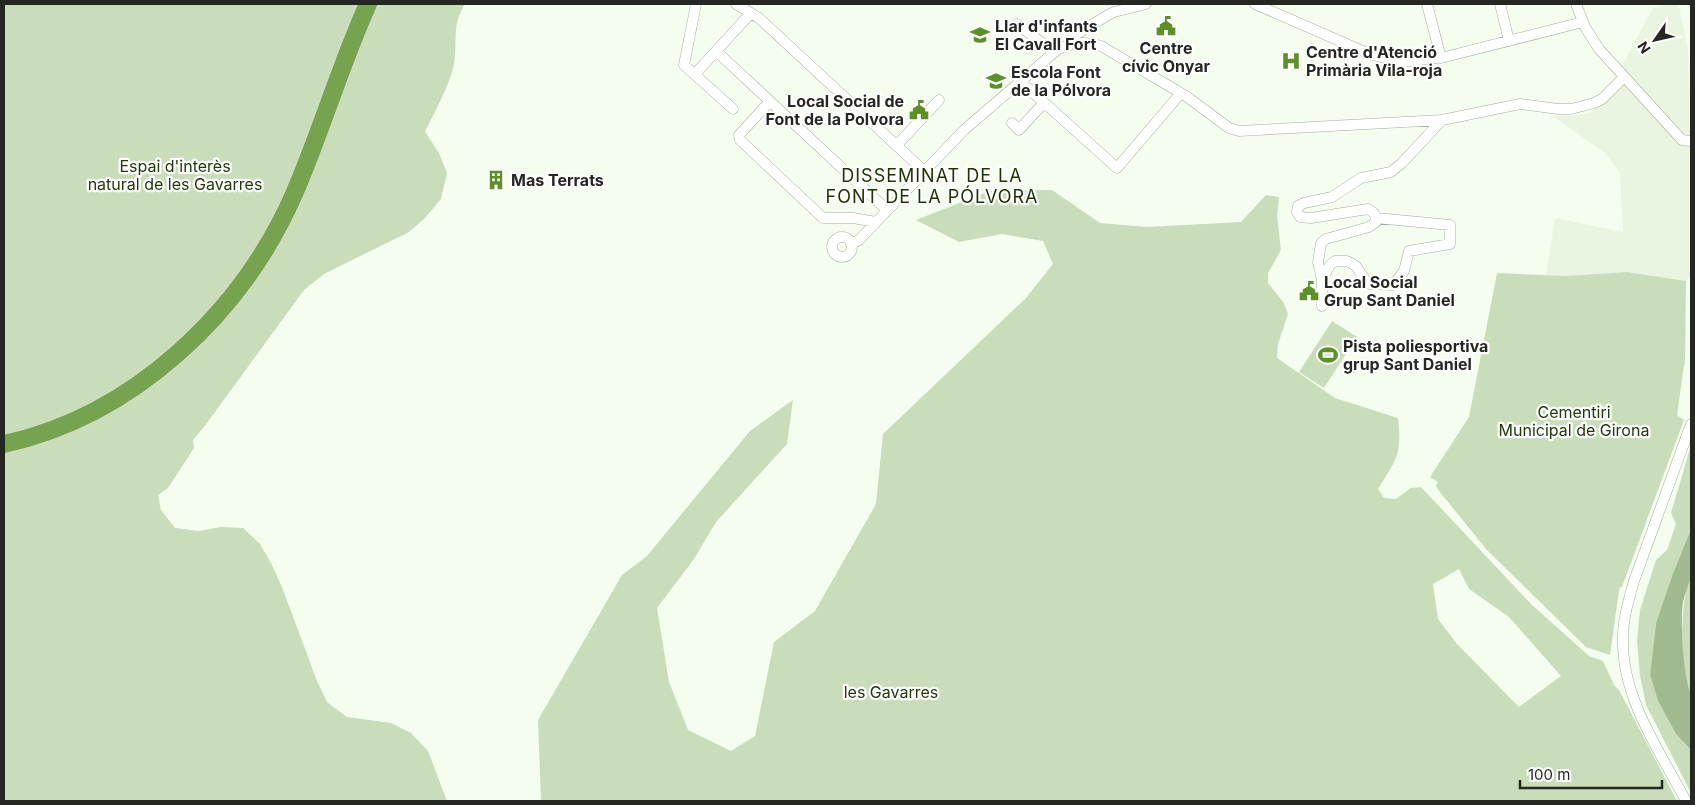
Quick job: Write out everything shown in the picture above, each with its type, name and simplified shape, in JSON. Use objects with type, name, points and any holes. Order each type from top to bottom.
[{"type":"highway","points":[[4,444],[74,420],[132,389],[182,350],[217,315],[259,258],[287,208],[301,177],[355,32],[368,4]]},
{"type":"street","points":[[696,4],[684,65],[733,109]]},
{"type":"street","points":[[736,4],[759,18],[924,170]]},
{"type":"street","points":[[1070,44],[1075,35],[1108,15],[1146,4]]},
{"type":"street","points":[[1254,4],[1372,55],[1398,60],[1440,58],[1583,22]]},
{"type":"street","points":[[1427,4],[1440,58]]},
{"type":"street","points":[[1500,4],[1509,41]]},
{"type":"street","points":[[1576,4],[1583,22],[1599,49],[1682,140],[1691,141]]},
{"type":"street","points":[[694,74],[751,13]]},
{"type":"street","points":[[1017,24],[1054,52]]},
{"type":"street","points":[[851,244],[859,240],[964,130],[1054,52],[1070,44],[1088,43],[1101,46],[1181,93],[1229,128],[1239,131],[1442,120],[1520,104],[1558,109],[1586,106],[1602,99],[1624,77]]},
{"type":"street","points":[[716,51],[887,210]]},
{"type":"street","points":[[1020,81],[1117,168],[1181,93]]},
{"type":"street","points":[[897,145],[939,100]]},
{"type":"street","points":[[770,102],[739,135],[740,140],[823,218],[853,218],[876,222]]},
{"type":"street","points":[[1012,123],[1019,130],[1040,107],[1046,104]]},
{"type":"street","points":[[1322,306],[1322,280],[1318,262],[1321,243],[1326,239],[1369,227],[1376,222],[1376,218],[1374,213],[1368,209],[1311,218],[1300,217],[1297,212],[1298,206],[1332,197],[1361,178],[1391,172],[1402,163],[1442,120]]},
{"type":"street","points":[[1322,280],[1330,265],[1335,262],[1347,261],[1356,266],[1370,284],[1393,285],[1404,270],[1409,251],[1450,244],[1450,225],[1376,218]]},
{"type":"street","points":[[1686,801],[1633,699],[1625,672],[1622,638],[1627,603],[1691,424]]},
{"type":"shaded area","points":[[1675,4],[1679,7],[1688,49],[1691,137],[1691,276],[1686,281],[1627,272],[1567,276],[1546,275],[1555,218],[1623,232],[1620,173],[1605,153],[1553,116],[1572,116],[1591,112],[1619,86],[1615,78],[1653,8]]},
{"type":"shaded area","points":[[1691,529],[1692,571],[1683,602],[1682,622],[1684,662],[1691,694],[1691,750],[1676,734],[1658,701],[1650,675],[1656,623]]},
{"type":"green space","name":"Espai d'interès natural de les Gavarres","points":[[4,4],[465,4],[456,26],[452,73],[425,132],[439,153],[447,173],[441,199],[425,218],[409,232],[324,274],[304,290],[193,440],[194,448],[168,488],[158,495],[161,510],[175,528],[198,531],[221,527],[243,528],[260,544],[282,587],[317,681],[327,702],[347,717],[391,723],[411,733],[428,751],[447,801],[4,801]]},
{"type":"green space","name":"les Gavarres","points":[[1052,190],[1100,223],[1147,227],[1241,222],[1266,195],[1279,197],[1277,216],[1281,250],[1268,273],[1268,283],[1284,303],[1288,314],[1278,344],[1277,358],[1335,398],[1398,418],[1399,440],[1397,456],[1378,489],[1384,498],[1396,499],[1411,488],[1421,487],[1531,604],[1589,656],[1603,661],[1677,801],[541,801],[538,720],[622,575],[647,556],[750,431],[793,400],[787,444],[716,522],[694,559],[657,608],[669,682],[688,730],[731,751],[755,736],[774,642],[815,611],[876,504],[883,434],[1026,298],[1053,264],[1043,241],[1002,234],[959,242],[916,220],[990,191]],"holes":[[[1459,569],[1469,589],[1509,617],[1561,676],[1519,707],[1457,644],[1438,619],[1433,584]]]},
{"type":"green space","name":"Cementiri Municipal de Girona","points":[[1627,272],[1686,281],[1685,365],[1677,415],[1684,420],[1622,587],[1620,587],[1610,655],[1586,647],[1487,550],[1439,491],[1436,486],[1438,482],[1430,477],[1469,417],[1497,273],[1567,276]]},
{"type":"green space","name":"Pista poliesportiva grup Sant Daniel","points":[[1332,321],[1357,337],[1324,388],[1299,372]]},
{"type":"green space","points":[[1691,445],[1691,529],[1656,623],[1650,675],[1658,701],[1676,734],[1691,750],[1691,793],[1646,705],[1640,676],[1637,641],[1640,610],[1656,560],[1667,550],[1676,524],[1671,513]]},
{"type":"green space","points":[[1691,576],[1691,694],[1684,669],[1682,635],[1684,601]]},
{"type":"place","name":"Centre cívic Onyar","points":[[1166,26]]},
{"type":"place","name":"Llar d'infants El Cavall Fort","points":[[980,35]]},
{"type":"place","name":"Centre d'Atenció Primària Vila-roja","points":[[1291,61]]},
{"type":"place","name":"Escola Font de la Pólvora","points":[[996,81]]},
{"type":"place","name":"Local Social de Font de la Polvora","points":[[919,110]]},
{"type":"place","name":"Mas Terrats","points":[[496,180]]},
{"type":"place","name":"Local Social Grup Sant Daniel","points":[[1309,291]]},
{"type":"place","name":"Pista poliesportiva grup Sant Daniel","points":[[1328,355]]},
{"type":"district","name":"DISSEMINAT DE LA FONT DE LA PÓLVORA","points":[[932,186]]}]
